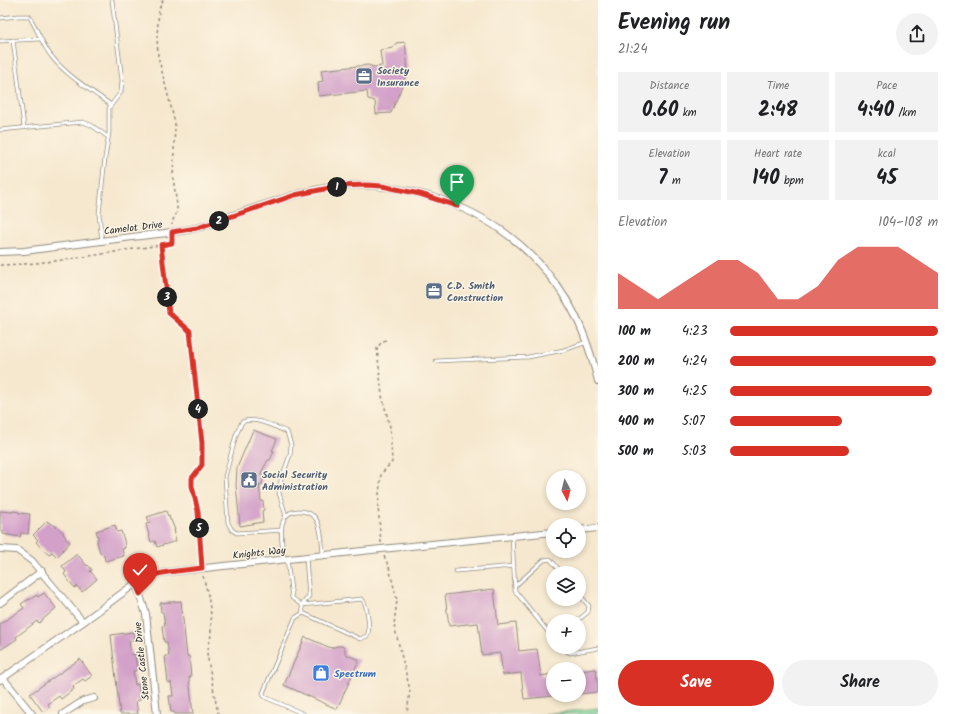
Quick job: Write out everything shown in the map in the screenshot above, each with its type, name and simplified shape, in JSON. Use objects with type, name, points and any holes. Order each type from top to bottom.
[{"type":"street","name":"Camelot Drive","points":[[0,252],[24,251],[197,228],[295,195],[339,186],[382,186],[420,194],[471,212],[501,230],[537,261],[551,277],[567,300],[578,320],[587,342],[598,381]]},
{"type":"street","points":[[586,529],[598,528]]},
{"type":"street","name":"Knights Way","points":[[1,679],[136,583],[153,575],[202,568],[546,533]]},
{"type":"street","points":[[0,549],[17,550],[32,560],[83,622]]},
{"type":"street","points":[[0,603],[42,571]]},
{"type":"street","name":"Stone Castle Drive","points":[[136,583],[146,614],[157,714]]},
{"type":"street","points":[[1,679],[32,714]]},
{"type":"street","points":[[63,714],[84,701],[94,698]]},
{"type":"lane","points":[[102,241],[99,214],[108,137],[108,108],[121,92],[122,80],[112,0]]},
{"type":"lane","points":[[0,18],[30,16],[40,39],[53,58],[71,76],[111,104]]},
{"type":"lane","points":[[0,41],[40,39]]},
{"type":"lane","points":[[13,40],[24,127]]},
{"type":"lane","points":[[0,130],[83,122],[91,125],[108,137]]},
{"type":"lane","points":[[436,361],[528,357],[564,350],[587,342]]},
{"type":"lane","points":[[282,530],[237,533],[232,530],[228,523],[225,477],[236,435],[242,422],[248,419],[287,432],[291,445],[290,455],[281,480],[279,493],[286,516]]},
{"type":"lane","points":[[303,613],[356,638],[360,639],[368,633],[366,603],[362,599],[302,605],[292,598],[282,530],[283,522],[286,516],[293,512],[302,511],[315,517],[320,531],[323,555]]},
{"type":"lane","points":[[512,536],[515,591],[546,629]]},
{"type":"lane","points":[[303,613],[302,605],[309,596],[305,557]]},
{"type":"lane","points":[[515,586],[544,560],[550,560],[556,566]]},
{"type":"lane","points":[[456,571],[514,566]]},
{"type":"lane","points":[[586,602],[589,606],[588,612],[586,614]]},
{"type":"lane","points":[[303,613],[295,618],[263,693],[267,698],[304,714]]},
{"type":"lane","points":[[586,650],[598,648]]},
{"type":"path","points":[[0,265],[34,264],[172,243],[172,222],[177,212],[173,178],[175,123],[158,56],[157,36],[159,9],[162,0]]},
{"type":"path","points":[[161,245],[169,313],[190,331],[202,443],[202,465],[192,478],[192,486],[198,511],[202,568],[211,615],[211,635],[207,654],[218,714]]},
{"type":"path","points":[[387,339],[377,348],[382,396],[390,427],[392,462],[381,474],[378,506],[381,549],[389,567],[397,600],[394,625],[410,690],[407,714]]},
{"type":"green space","points":[[598,708],[598,714],[545,714]]},
{"type":"building","name":"Society Insurance","points":[[405,42],[408,71],[391,113],[376,114],[375,101],[368,99],[367,91],[319,96],[318,82],[323,81],[321,70],[368,65],[374,67],[382,66],[380,50],[393,48],[396,43]]},
{"type":"building","name":"Social Security Administration","points":[[253,430],[277,439],[270,460],[268,460],[260,475],[263,475],[262,485],[259,484],[261,501],[263,501],[264,510],[262,511],[263,522],[240,526],[236,485],[237,468]]},
{"type":"building","points":[[0,511],[13,511],[30,514],[28,534],[21,533],[20,537],[3,534],[3,531],[0,531]]},
{"type":"building","points":[[166,511],[175,530],[174,534],[176,541],[157,547],[155,541],[151,542],[146,524],[150,523],[147,517]]},
{"type":"building","points":[[47,521],[64,533],[65,538],[70,542],[57,557],[52,552],[49,555],[42,549],[36,542],[38,540],[33,535]]},
{"type":"building","points":[[115,525],[117,532],[121,531],[124,540],[125,548],[122,549],[124,556],[105,561],[97,542],[98,537],[96,531]]},
{"type":"building","points":[[77,554],[92,570],[90,571],[97,579],[82,592],[77,586],[75,588],[68,580],[64,574],[66,572],[62,566]]},
{"type":"building","points":[[494,589],[498,625],[516,623],[519,651],[537,649],[541,676],[546,675],[546,697],[524,699],[521,673],[503,675],[500,653],[482,655],[478,623],[449,626],[445,595]]},
{"type":"building","points":[[44,593],[56,608],[39,623],[37,621],[16,637],[17,639],[0,650],[0,624],[24,608],[21,604],[37,595],[38,597]]},
{"type":"building","points":[[181,601],[187,656],[189,656],[191,677],[189,677],[193,714],[175,714],[174,712],[171,712],[169,696],[173,696],[171,682],[168,683],[165,656],[169,656],[167,642],[164,642],[162,626],[165,626],[160,603]]},
{"type":"building","points":[[133,632],[134,641],[129,641],[131,655],[135,654],[137,670],[133,671],[135,685],[138,684],[140,700],[136,701],[138,714],[120,714],[111,635]]},
{"type":"building","name":"Spectrum","points":[[305,637],[331,648],[342,646],[345,649],[345,654],[359,660],[337,709],[284,685]]},
{"type":"building","points":[[80,659],[92,676],[85,681],[83,679],[73,686],[74,689],[61,699],[59,696],[48,704],[50,707],[43,712],[30,694]]},
{"type":"building","points":[[596,669],[598,692],[586,693],[586,670]]},
{"type":"place","name":"Society Insurance","points":[[364,76]]},
{"type":"place","name":"C.D. Smith Construction","points":[[434,291]]},
{"type":"place","name":"Social Security Administration","points":[[249,480]]},
{"type":"place","name":"Spectrum","points":[[321,673]]},
{"type":"route","points":[[140,594],[136,583],[153,575],[202,568],[198,511],[192,486],[192,478],[202,465],[202,443],[190,331],[169,313],[161,245],[172,243],[172,232],[197,228],[295,195],[339,186],[382,186],[420,194],[457,206]]}]
